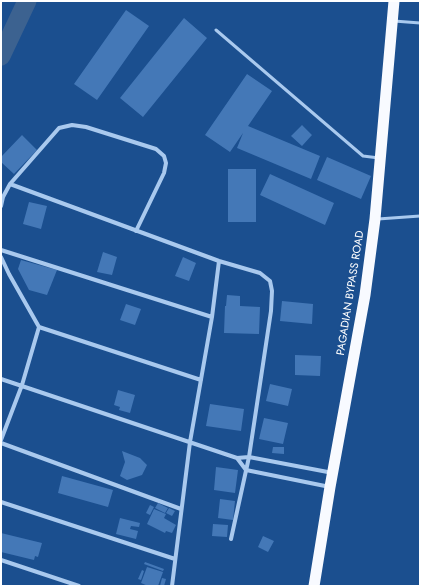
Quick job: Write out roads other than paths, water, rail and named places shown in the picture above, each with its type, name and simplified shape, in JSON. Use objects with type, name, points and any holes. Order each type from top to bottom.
[{"type":"highway","name":"PAGADIAN BYPASS ROAD","points":[[314,586],[330,487],[366,295],[376,219],[394,1]]},
{"type":"street","points":[[1,206],[3,197],[10,184],[59,128],[72,125],[86,127],[156,149],[164,156],[166,163],[164,173],[136,231]]},
{"type":"street","points":[[10,184],[219,261],[260,273],[270,281],[272,291],[271,311],[249,456],[231,539]]},
{"type":"street","points":[[1,250],[212,317]]},
{"type":"street","points":[[1,257],[39,327],[201,380]]},
{"type":"street","points":[[172,586],[190,442],[212,317],[219,261]]},
{"type":"street","points":[[1,440],[22,385],[39,327]]},
{"type":"street","points":[[1,379],[237,458],[249,456],[333,473]]},
{"type":"street","points":[[1,444],[181,509]]},
{"type":"street","points":[[237,458],[246,470],[330,487]]},
{"type":"street","points":[[1,502],[175,559]]},
{"type":"street","points":[[1,560],[79,586]]},
{"type":"lane","points":[[392,21],[420,23]]},
{"type":"lane","points":[[216,30],[364,156],[381,158]]},
{"type":"lane","points":[[376,219],[420,216]]},
{"type":"waterway","points":[[1,56],[27,1]]}]
